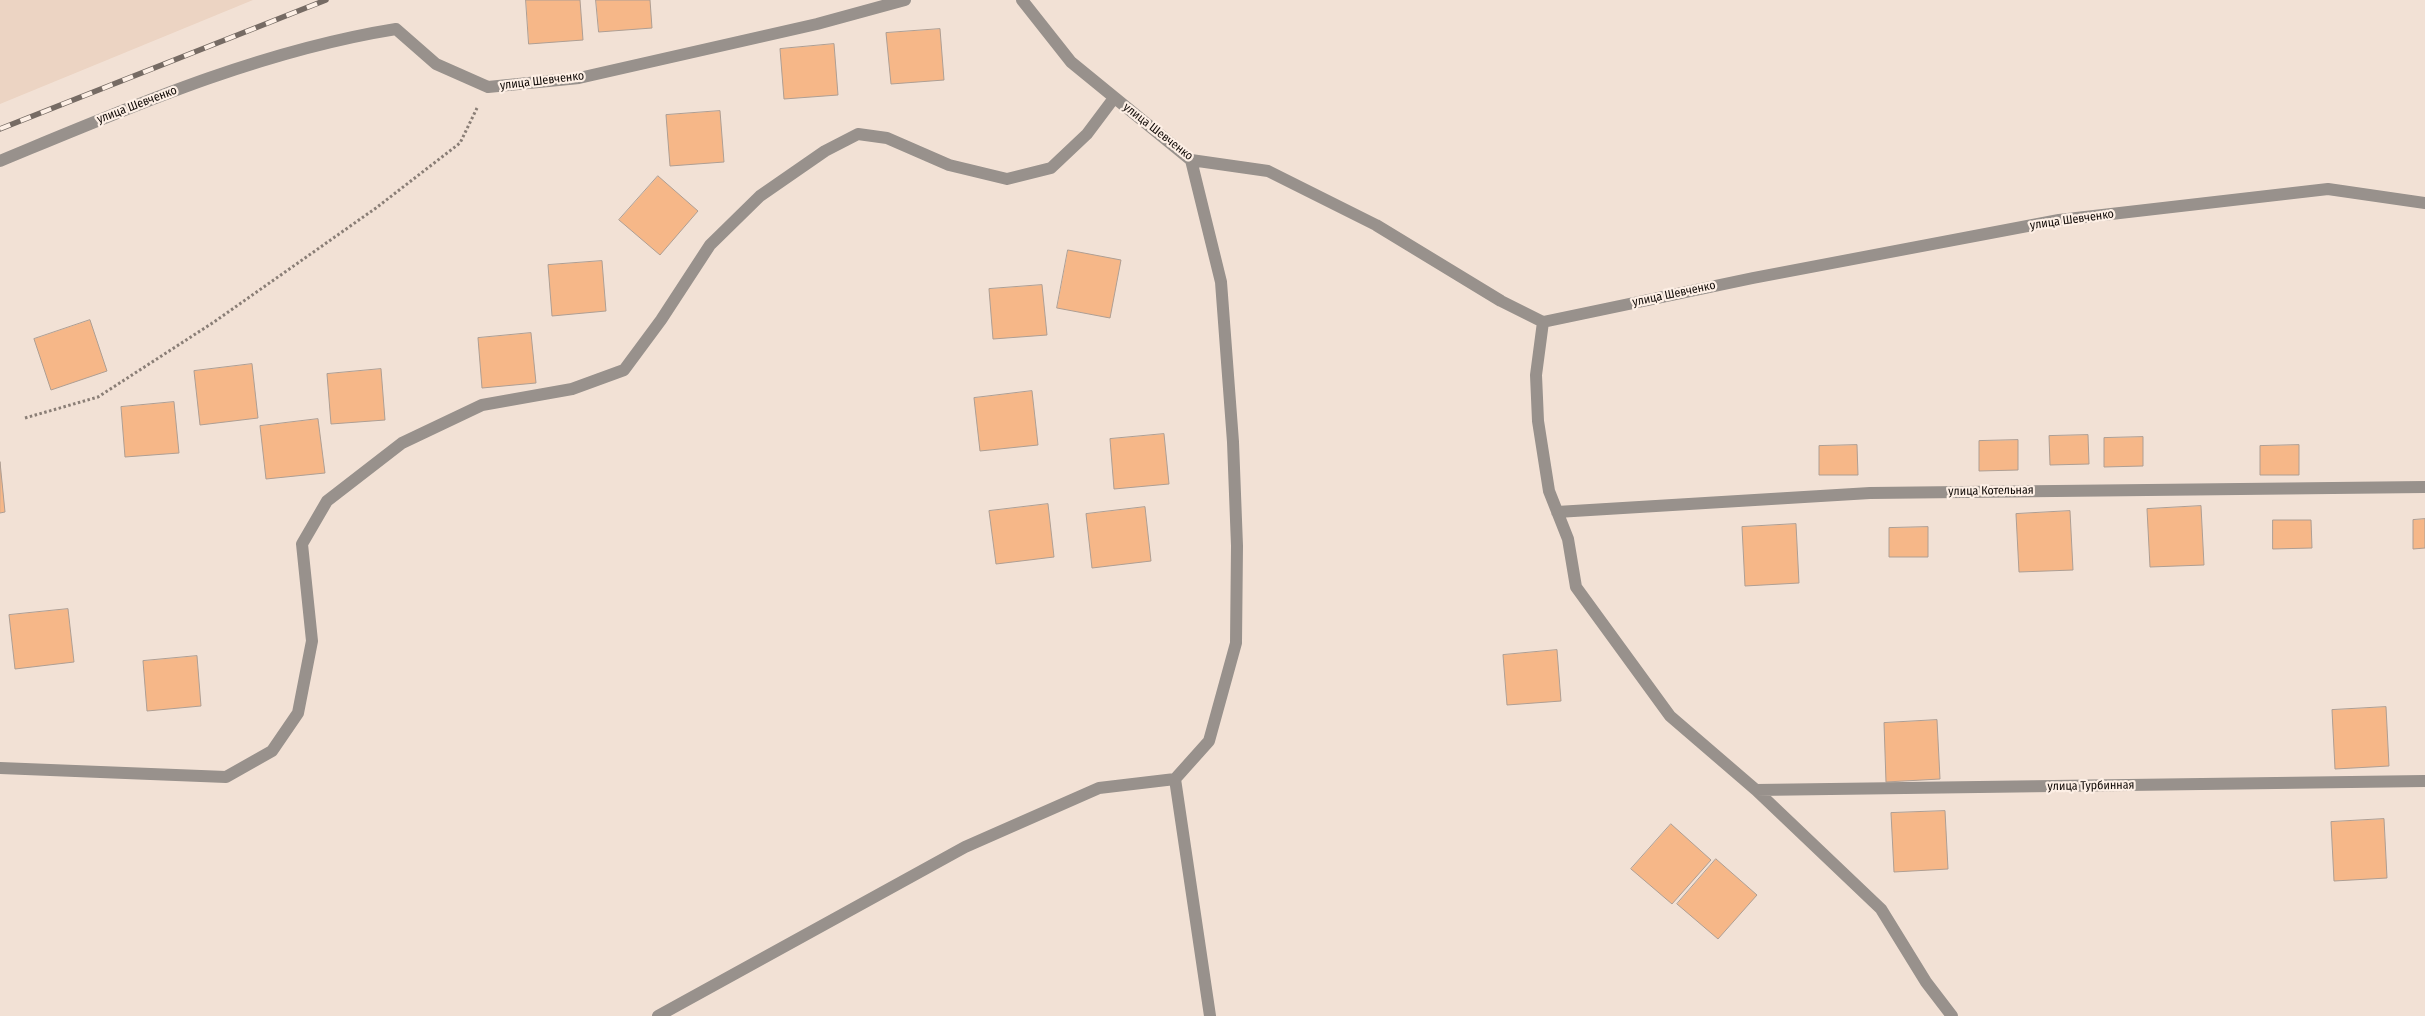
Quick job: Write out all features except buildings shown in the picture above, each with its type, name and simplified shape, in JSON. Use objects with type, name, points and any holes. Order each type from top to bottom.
[{"type":"street","name":"улица Шевченко","points":[[0,161],[164,93],[342,38],[396,29],[436,64],[488,88],[579,78],[817,24],[906,0]]},
{"type":"street","name":"улица Шевченко","points":[[1022,0],[1071,62],[1191,160],[1268,171],[1376,224],[1501,301],[1543,322],[1753,278],[2059,220],[2328,189],[2425,203]]},
{"type":"street","points":[[0,768],[226,777],[272,751],[298,713],[312,640],[302,544],[327,500],[402,443],[482,405],[572,389],[624,370],[661,320],[710,245],[760,196],[825,151],[858,134],[887,138],[949,165],[1007,179],[1051,168],[1087,134],[1114,98]]},
{"type":"street","points":[[658,1016],[964,847],[1100,788],[1175,779],[1209,740],[1236,643],[1237,546],[1233,442],[1221,282],[1191,160]]},
{"type":"street","points":[[1543,322],[1536,375],[1538,421],[1549,490],[1568,539],[1576,587],[1670,716],[1756,790],[1881,909],[1926,982],[1952,1016]]},
{"type":"street","name":"улица Котельная","points":[[1557,512],[1870,493],[2425,487]]},
{"type":"street","points":[[1175,779],[1210,1016]]},
{"type":"street","name":"улица Турбинная","points":[[1756,790],[2425,782]]},
{"type":"path","points":[[25,418],[98,397],[214,322],[376,208],[460,142],[488,88]]},
{"type":"shaded area","points":[[0,0],[253,0],[0,104]]},
{"type":"railway","points":[[0,129],[326,0]]}]
